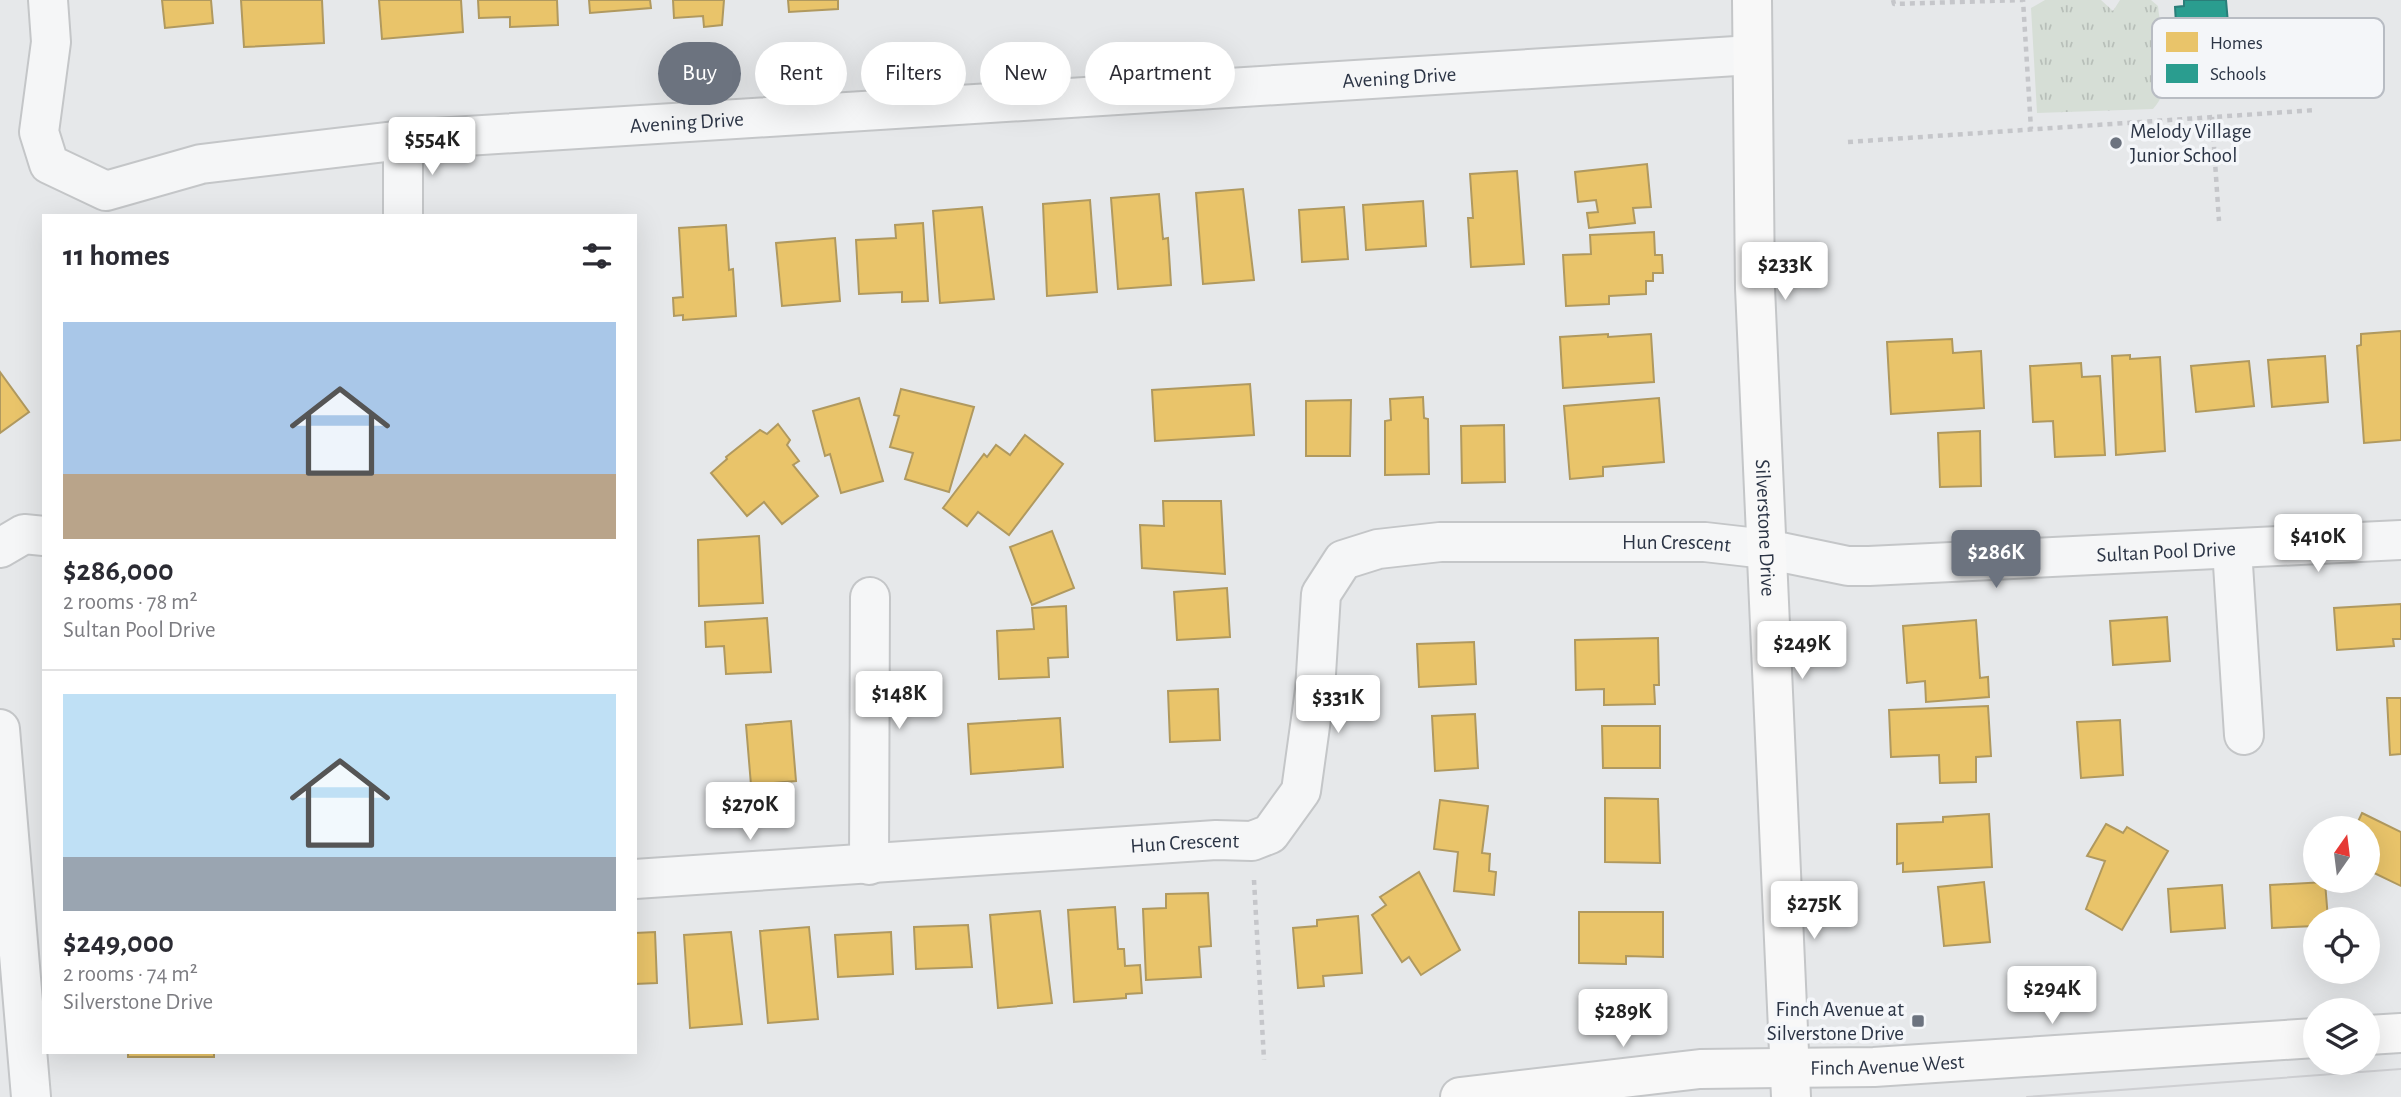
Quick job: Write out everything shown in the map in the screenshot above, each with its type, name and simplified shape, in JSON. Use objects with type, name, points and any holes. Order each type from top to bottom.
[{"type":"street","name":"Avening Drive","points":[[48,0],[51,41],[39,132],[49,164],[106,191],[201,163],[403,140],[1752,55]]},
{"type":"street","name":"Silverstone Drive","points":[[1752,0],[1755,288],[1791,1083]]},
{"type":"street","points":[[403,140],[403,214]]},
{"type":"street","points":[[0,548],[24,534],[42,536]]},
{"type":"street","name":"Sultan Pool Drive","points":[[1766,549],[1848,566],[1868,566],[2401,540]]},
{"type":"street","name":"Hun Crescent","points":[[637,879],[1216,840],[1252,841],[1270,834],[1301,791],[1315,690],[1321,594],[1343,560],[1378,549],[1440,542],[1705,542],[1766,549]]},
{"type":"street","points":[[2232,549],[2244,735]]},
{"type":"street","points":[[869,864],[870,597]]},
{"type":"street","points":[[0,729],[31,1097]]},
{"type":"street","points":[[2380,1034],[2401,1033]]},
{"type":"street","name":"Finch Avenue West","points":[[1460,1097],[1700,1069],[1791,1083],[1874,1067],[2303,1039]]},
{"type":"path","points":[[1893,0],[1894,4],[2023,0],[2031,129]]},
{"type":"path","points":[[1848,142],[2316,110]]},
{"type":"path","points":[[2212,117],[2219,221]]},
{"type":"path","points":[[1252,841],[1264,1060]]},
{"type":"green space","points":[[2045,0],[2101,0],[2113,11],[2120,0],[2151,0],[2158,6],[2160,18],[2152,18],[2152,98],[2160,98],[2153,109],[2037,113],[2031,8]]},
{"type":"building: Homes","points":[[162,0],[211,0],[213,23],[165,28]]},
{"type":"building: Homes","points":[[241,0],[322,0],[324,43],[244,47]]},
{"type":"building: Homes","points":[[379,0],[461,0],[463,32],[382,39]]},
{"type":"building: Homes","points":[[478,0],[557,0],[558,25],[510,27],[510,17],[479,18]]},
{"type":"building: Homes","points":[[589,0],[650,0],[651,8],[590,13]]},
{"type":"building: Homes","points":[[673,0],[724,0],[722,25],[704,27],[703,16],[674,18]]},
{"type":"building: Homes","points":[[788,0],[838,0],[838,9],[789,12]]},
{"type":"building: Homes","points":[[1647,164],[1651,207],[1633,208],[1635,223],[1589,228],[1587,213],[1598,212],[1596,200],[1578,202],[1575,172]]},
{"type":"building: Homes","points":[[1517,171],[1524,264],[1471,267],[1468,218],[1473,218],[1470,174]]},
{"type":"building: Homes","points":[[1243,189],[1254,280],[1203,284],[1196,193]]},
{"type":"building: Homes","points":[[1159,194],[1163,239],[1168,238],[1171,285],[1118,289],[1111,198]]},
{"type":"building: Homes","points":[[1090,200],[1097,292],[1047,296],[1043,204]]},
{"type":"building: Homes","points":[[1423,201],[1426,246],[1366,250],[1363,205]]},
{"type":"building: Homes","points":[[982,207],[994,299],[940,303],[933,211]]},
{"type":"building: Homes","points":[[1344,207],[1348,259],[1302,262],[1299,210]]},
{"type":"building: Homes","points":[[923,223],[928,301],[902,302],[902,292],[859,294],[856,240],[896,238],[895,225]]},
{"type":"building: Homes","points":[[726,225],[729,270],[733,269],[736,316],[683,320],[683,315],[674,316],[673,298],[683,297],[679,228]]},
{"type":"building: Homes","points":[[1654,232],[1655,255],[1662,255],[1663,273],[1653,273],[1653,281],[1646,281],[1646,294],[1609,296],[1609,304],[1566,306],[1563,255],[1591,254],[1590,235]]},
{"type":"building: Homes","points":[[835,238],[840,301],[782,306],[776,243]]},
{"type":"building: Homes","points":[[2401,331],[2401,440],[2364,443],[2357,346],[2361,345],[2361,334]]},
{"type":"building: Homes","points":[[1608,334],[1608,337],[1651,334],[1654,382],[1563,388],[1560,337]]},
{"type":"building: Homes","points":[[1952,339],[1953,353],[1981,351],[1984,408],[1891,414],[1887,342]]},
{"type":"building: Homes","points":[[2130,355],[2130,359],[2160,357],[2165,451],[2116,455],[2112,356]]},
{"type":"building: Homes","points":[[2325,356],[2328,402],[2272,407],[2268,360]]},
{"type":"building: Homes","points":[[2249,361],[2254,406],[2196,412],[2191,366]]},
{"type":"building: Homes","points":[[2081,363],[2082,377],[2100,376],[2105,455],[2055,457],[2053,421],[2033,422],[2030,366]]},
{"type":"building: Homes","points":[[0,372],[29,412],[0,433]]},
{"type":"building: Homes","points":[[1250,384],[1254,435],[1155,441],[1152,390]]},
{"type":"building: Homes","points":[[901,389],[974,407],[949,492],[905,479],[913,453],[890,447],[899,416],[894,415]]},
{"type":"building: Homes","points":[[1423,397],[1424,418],[1428,419],[1429,474],[1385,475],[1385,421],[1391,420],[1390,399]]},
{"type":"building: Homes","points":[[859,398],[883,481],[841,493],[830,454],[825,456],[813,411]]},
{"type":"building: Homes","points":[[1659,398],[1664,462],[1603,467],[1603,476],[1570,479],[1564,406]]},
{"type":"building: Homes","points":[[1351,400],[1350,456],[1306,456],[1306,401]]},
{"type":"building: Homes","points":[[778,424],[790,440],[787,445],[799,461],[793,465],[818,496],[782,524],[764,502],[747,516],[711,473],[726,457],[760,430],[767,434]]},
{"type":"building: Homes","points":[[1504,425],[1505,482],[1462,483],[1461,426]]},
{"type":"building: Homes","points":[[1980,431],[1981,486],[1940,487],[1938,433]]},
{"type":"building: Homes","points":[[1025,435],[1063,464],[1009,535],[978,512],[967,526],[943,508],[984,454],[987,457],[996,445],[1010,455]]},
{"type":"building: Homes","points":[[1163,501],[1221,501],[1225,574],[1142,568],[1140,525],[1164,526]]},
{"type":"building: Homes","points":[[1052,531],[1074,588],[1032,605],[1010,547]]},
{"type":"building: Homes","points":[[759,536],[763,603],[699,606],[698,540]]},
{"type":"building: Homes","points":[[1227,588],[1230,637],[1177,640],[1174,592]]},
{"type":"building: Homes","points":[[2401,604],[2401,639],[2393,639],[2394,646],[2337,650],[2334,608]]},
{"type":"building: Homes","points":[[1066,606],[1068,657],[1048,658],[1049,677],[999,679],[997,631],[1034,629],[1032,608]]},
{"type":"building: Homes","points":[[2167,617],[2170,661],[2113,665],[2110,621]]},
{"type":"building: Homes","points":[[767,618],[771,672],[726,674],[724,646],[706,647],[705,622]]},
{"type":"building: Homes","points":[[1976,620],[1980,678],[1988,677],[1989,697],[1926,702],[1925,681],[1907,683],[1903,626]]},
{"type":"building: Homes","points":[[1658,638],[1659,685],[1654,685],[1655,704],[1604,705],[1604,689],[1576,690],[1575,640]]},
{"type":"building: Homes","points":[[1474,642],[1476,684],[1419,687],[1417,644]]},
{"type":"building: Homes","points":[[1218,689],[1220,740],[1170,742],[1168,691]]},
{"type":"building: Homes","points":[[2387,698],[2401,698],[2401,754],[2390,755]]},
{"type":"building: Homes","points":[[1988,706],[1991,756],[1976,757],[1976,782],[1940,783],[1939,755],[1891,757],[1889,710]]},
{"type":"building: Homes","points":[[1475,714],[1478,768],[1435,771],[1432,716]]},
{"type":"building: Homes","points":[[1060,718],[1063,767],[971,774],[968,724]]},
{"type":"building: Homes","points":[[2120,720],[2123,775],[2081,778],[2077,722]]},
{"type":"building: Homes","points":[[791,721],[796,781],[751,785],[746,725]]},
{"type":"building: Homes","points":[[1602,726],[1660,726],[1660,768],[1603,768]]},
{"type":"building: Homes","points":[[1605,798],[1658,799],[1660,863],[1605,862]]},
{"type":"building: Homes","points":[[1440,800],[1488,806],[1482,853],[1490,854],[1489,871],[1496,872],[1494,895],[1454,891],[1458,852],[1434,849]]},
{"type":"building: Homes","points":[[1989,814],[1992,867],[1903,872],[1903,863],[1897,864],[1897,824],[1943,822],[1943,817]]},
{"type":"building: Homes","points":[[2380,822],[2401,832],[2401,886],[2380,876]]},
{"type":"building: Homes","points":[[2106,824],[2123,833],[2127,827],[2168,851],[2122,930],[2086,909],[2105,861],[2087,856]]},
{"type":"building: Homes","points":[[1419,872],[1460,950],[1421,975],[1409,957],[1402,962],[1372,915],[1386,905],[1380,897]]},
{"type":"building: Homes","points":[[1984,882],[1990,942],[1944,946],[1938,887]]},
{"type":"building: Homes","points":[[2303,883],[2303,893],[2326,893],[2327,907],[2303,907],[2303,927],[2272,928],[2270,885]]},
{"type":"building: Homes","points":[[2222,885],[2225,928],[2171,932],[2168,889]]},
{"type":"building: Homes","points":[[1208,893],[1211,946],[1199,947],[1201,977],[1146,980],[1143,909],[1166,908],[1166,894]]},
{"type":"building: Homes","points":[[1115,907],[1118,949],[1124,949],[1125,966],[1140,965],[1142,993],[1126,994],[1126,998],[1074,1002],[1068,910]]},
{"type":"building: Homes","points":[[1040,911],[1052,1003],[998,1008],[990,915]]},
{"type":"building: Homes","points":[[1579,912],[1663,912],[1663,957],[1626,956],[1626,964],[1579,963]]},
{"type":"building: Homes","points":[[1358,916],[1362,973],[1323,976],[1324,986],[1298,988],[1293,928],[1317,926],[1317,920]]},
{"type":"building: Homes","points":[[968,925],[972,967],[916,969],[914,927]]},
{"type":"building: Homes","points":[[809,927],[818,1019],[768,1023],[760,931]]},
{"type":"building: Homes","points":[[655,932],[657,983],[637,984],[637,933]]},
{"type":"building: Homes","points":[[731,932],[742,1024],[690,1028],[684,935]]},
{"type":"building: Homes","points":[[891,932],[893,974],[838,977],[835,935]]},
{"type":"building: Homes","points":[[128,1054],[214,1054],[214,1057],[128,1057]]},
{"type":"building: Schools","points":[[2184,0],[2226,0],[2228,18],[2176,18],[2175,7],[2184,6]]},
{"type":"tram line","points":[[2027,1097],[2401,1069]]},
{"type":"place","name":"Melody Village Junior School","points":[[2116,143]]},
{"type":"place","name":"Finch Avenue at Silverstone Drive","points":[[1918,1021]]}]
